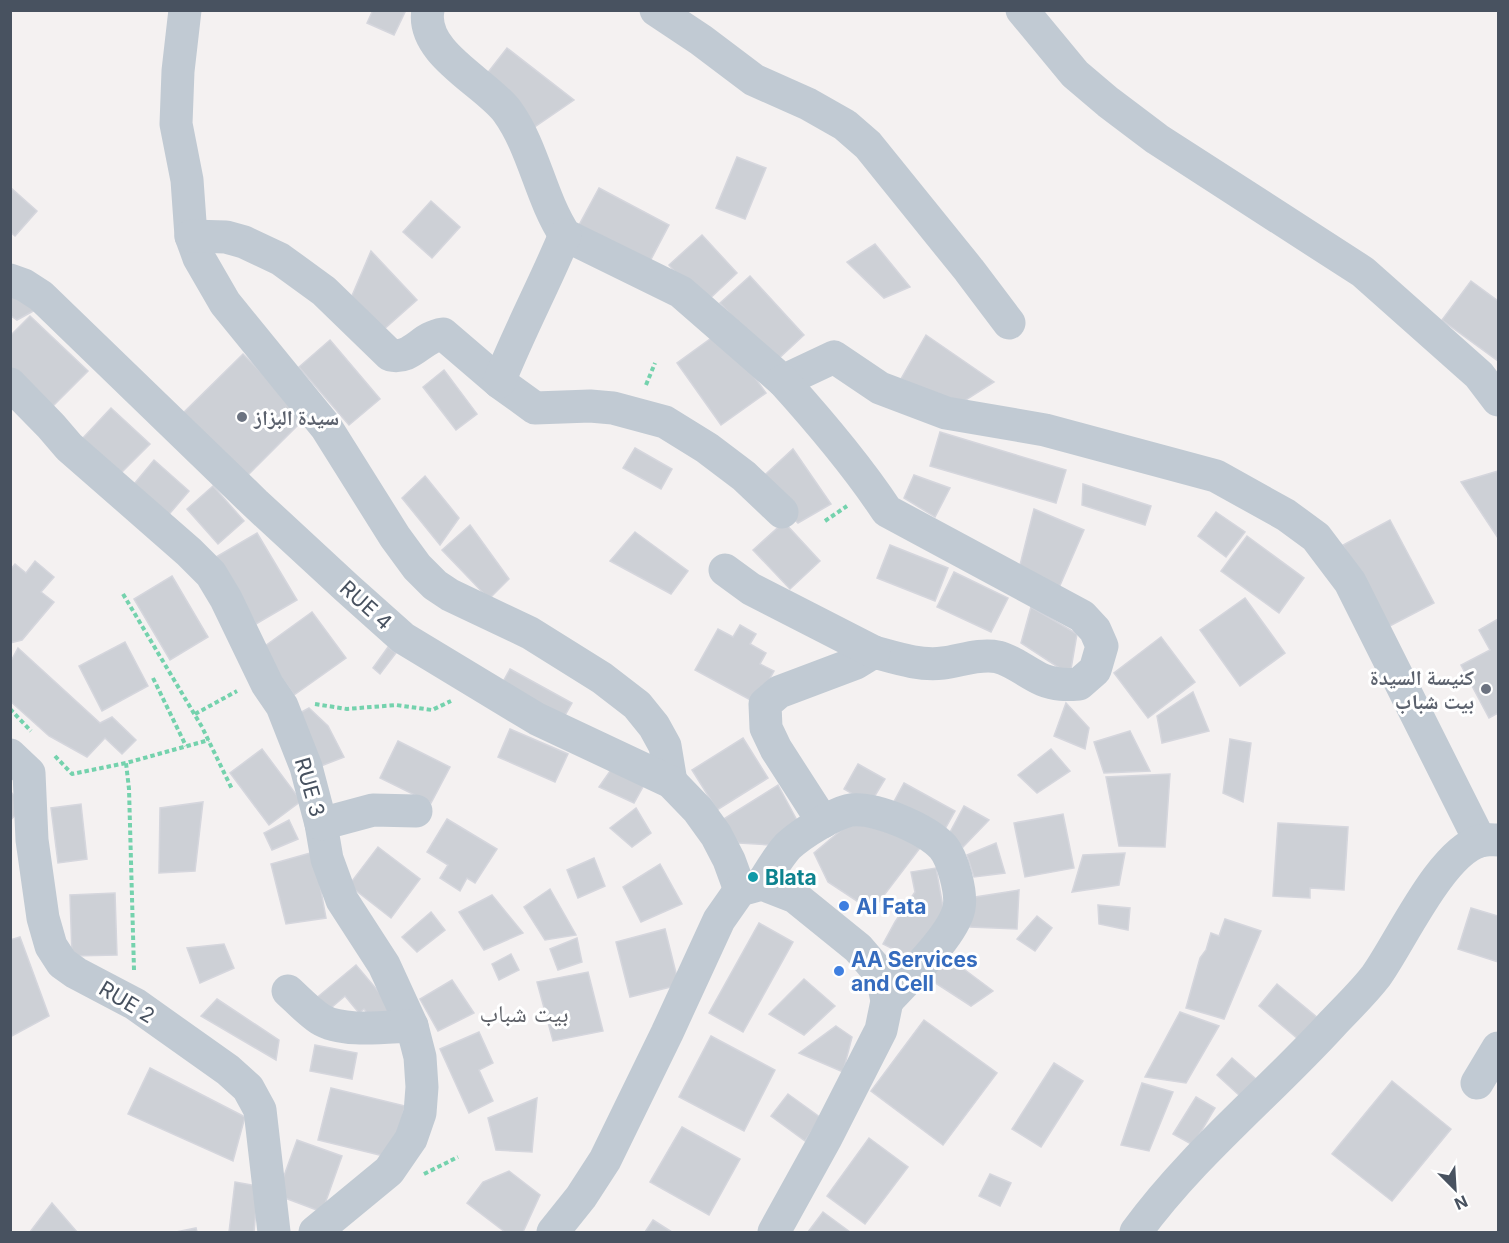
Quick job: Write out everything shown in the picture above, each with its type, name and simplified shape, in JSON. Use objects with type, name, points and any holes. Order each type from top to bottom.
[{"type":"street","points":[[185,10],[178,70],[176,124],[187,180],[191,236],[199,258],[225,303],[326,428],[395,537],[417,567],[435,585],[450,595],[530,633],[602,678],[637,705],[654,726],[665,746],[671,783]]},
{"type":"street","points":[[428,10],[429,33],[444,53],[506,110],[521,135],[554,217],[565,235],[681,292],[783,381],[823,426],[872,488],[887,511],[1082,616],[1095,630],[1102,645],[1095,669],[1079,684],[1060,685],[1043,680],[1008,660],[995,656],[942,663],[908,661],[874,652],[752,589],[725,570]]},
{"type":"street","points":[[656,10],[754,80],[808,104],[845,125],[868,145],[1009,323]]},
{"type":"street","points":[[1022,10],[1075,74],[1108,102],[1157,139],[1363,272],[1479,375],[1498,400]]},
{"type":"street","points":[[499,382],[565,235]]},
{"type":"street","points":[[191,236],[226,237],[244,242],[280,259],[324,291],[390,356],[406,355],[425,340],[442,334],[499,382],[535,408],[590,406],[614,408],[665,422],[707,448],[735,469],[782,512]]},
{"type":"street","name":"RUE 4","points":[[10,280],[24,285],[41,297],[346,588],[404,638],[537,719],[671,783],[698,810],[716,834],[729,860],[751,887]]},
{"type":"street","points":[[783,381],[834,357],[880,388],[946,414],[1045,430],[1216,476],[1286,514],[1316,537],[1350,582],[1489,841],[1463,851],[1447,867],[1412,916],[1375,977],[1308,1050],[1202,1154],[1136,1233]]},
{"type":"street","name":"RUE 3","points":[[10,384],[69,447],[211,574],[226,598],[267,684],[282,706],[306,767],[321,824],[327,859],[342,900],[384,965],[412,1026],[420,1057],[422,1087],[420,1113],[411,1138],[389,1171],[315,1233]]},
{"type":"street","points":[[823,822],[776,749],[766,728],[765,704],[779,692],[856,663],[874,652]]},
{"type":"street","name":"RUE 2","points":[[27,748],[32,840],[43,918],[51,946],[62,963],[76,973],[135,1004],[228,1070],[248,1088],[260,1110],[274,1233]]},
{"type":"street","points":[[321,824],[373,810],[416,811]]},
{"type":"street","points":[[553,1233],[581,1197],[605,1160],[719,920],[789,846],[823,822],[851,810],[876,812],[924,832],[944,848],[959,885],[959,909],[944,938],[886,1001]]},
{"type":"street","points":[[751,887],[795,897],[858,948],[882,976],[886,1001],[881,1030],[774,1233]]},
{"type":"street","points":[[288,991],[321,1020],[339,1026],[360,1028],[412,1026]]},
{"type":"street","points":[[1477,1083],[1498,1048]]},
{"type":"path","points":[[123,594],[209,740],[232,789]]},
{"type":"path","points":[[153,678],[186,746]]},
{"type":"path","points":[[322,706],[347,709],[396,705],[432,710],[451,701],[459,700]]},
{"type":"path","points":[[10,710],[27,748],[72,774],[126,763],[209,740]]},
{"type":"path","points":[[126,763],[129,789],[135,1004]]},
{"type":"building","points":[[373,10],[406,10],[394,35],[367,23]]},
{"type":"building","points":[[507,48],[574,100],[533,128],[478,85]]},
{"type":"building","points":[[737,157],[766,168],[745,219],[716,208]]},
{"type":"building","points":[[10,187],[37,211],[15,236],[10,232]]},
{"type":"building","points":[[599,188],[669,225],[648,265],[578,227]]},
{"type":"building","points":[[431,201],[460,227],[432,258],[403,232]]},
{"type":"building","points":[[702,235],[737,273],[704,304],[669,265]]},
{"type":"building","points":[[875,244],[910,287],[884,298],[847,262]]},
{"type":"building","points":[[371,251],[417,300],[382,331],[351,298]]},
{"type":"building","points":[[750,276],[804,335],[775,362],[720,303]]},
{"type":"building","points":[[1471,281],[1498,301],[1498,361],[1442,320]]},
{"type":"building","points":[[10,289],[35,310],[17,320],[10,315]]},
{"type":"building","points":[[30,316],[88,371],[52,407],[10,367],[10,336]]},
{"type":"building","points":[[721,331],[766,393],[721,425],[677,363]]},
{"type":"building","points":[[926,335],[994,382],[958,405],[901,379]]},
{"type":"building","points":[[330,340],[380,399],[349,425],[299,367]]},
{"type":"building","name":"سيدة البزاز","points":[[243,354],[306,417],[242,481],[178,418]]},
{"type":"building","points":[[444,370],[477,414],[456,430],[423,387]]},
{"type":"building","points":[[111,408],[150,444],[119,475],[82,439]]},
{"type":"building","points":[[940,432],[1066,470],[1056,503],[930,466]]},
{"type":"building","points":[[635,448],[672,469],[661,489],[623,468]]},
{"type":"building","points":[[793,449],[831,504],[798,523],[756,483]]},
{"type":"building","points":[[154,460],[189,491],[165,519],[130,489]]},
{"type":"building","points":[[1498,471],[1498,538],[1461,482]]},
{"type":"building","points":[[914,475],[950,488],[935,517],[904,498]]},
{"type":"building","points":[[425,476],[459,518],[440,545],[402,498]]},
{"type":"building","points":[[1083,484],[1151,506],[1145,525],[1082,505]]},
{"type":"building","points":[[213,486],[244,521],[218,544],[187,509]]},
{"type":"building","points":[[1034,509],[1084,530],[1058,590],[1019,569]]},
{"type":"building","points":[[1216,512],[1245,532],[1226,557],[1198,536]]},
{"type":"building","points":[[1390,520],[1434,603],[1386,628],[1343,545]]},
{"type":"building","points":[[784,522],[820,561],[790,589],[753,550]]},
{"type":"building","points":[[470,525],[509,579],[489,599],[442,550]]},
{"type":"building","points":[[635,532],[688,571],[671,594],[610,561]]},
{"type":"building","points":[[257,533],[297,600],[256,624],[216,557]]},
{"type":"building","points":[[1247,536],[1304,578],[1279,613],[1221,571]]},
{"type":"building","points":[[890,545],[948,568],[935,601],[877,578]]},
{"type":"building","points":[[35,561],[54,577],[41,592],[54,602],[22,640],[10,643],[10,570],[15,564],[26,573]]},
{"type":"building","points":[[954,572],[1008,598],[991,632],[937,607]]},
{"type":"building","points":[[172,576],[208,637],[170,660],[134,599]]},
{"type":"building","points":[[1245,598],[1285,653],[1240,686],[1200,630]]},
{"type":"building","points":[[1031,607],[1077,634],[1070,675],[1021,643]]},
{"type":"building","points":[[312,612],[346,658],[294,695],[261,649]]},
{"type":"building","name":"كنيسة السيدة بيت شباب","points":[[1498,619],[1498,713],[1489,718],[1461,665],[1490,650],[1479,630]]},
{"type":"building","points":[[740,625],[756,634],[750,644],[766,653],[760,664],[774,671],[756,703],[695,670],[718,629],[733,637]]},
{"type":"building","points":[[1161,637],[1195,682],[1148,718],[1114,673]]},
{"type":"building","points":[[125,642],[148,686],[102,711],[79,666]]},
{"type":"building","points":[[388,647],[396,653],[380,674],[373,668]]},
{"type":"building","points":[[18,648],[100,723],[112,717],[136,740],[122,754],[105,738],[87,757],[49,736],[10,701],[10,663]]},
{"type":"building","points":[[510,669],[572,703],[560,724],[498,691]]},
{"type":"building","points":[[1193,692],[1209,731],[1162,743],[1157,716]]},
{"type":"building","points":[[1066,703],[1089,728],[1085,749],[1054,736]]},
{"type":"building","points":[[309,708],[328,726],[344,757],[321,766],[294,716]]},
{"type":"building","points":[[510,729],[568,754],[555,782],[498,757]]},
{"type":"building","points":[[1130,731],[1150,771],[1104,773],[1094,742]]},
{"type":"building","points":[[743,738],[768,778],[717,810],[692,770]]},
{"type":"building","points":[[1230,739],[1251,743],[1243,802],[1223,793]]},
{"type":"building","points":[[398,741],[450,767],[431,803],[380,778]]},
{"type":"building","points":[[262,749],[301,801],[269,825],[230,773]]},
{"type":"building","points":[[1051,749],[1070,771],[1037,793],[1018,775]]},
{"type":"building","points":[[858,764],[885,779],[870,804],[844,789]]},
{"type":"building","points":[[613,767],[645,783],[634,803],[599,787]]},
{"type":"building","points":[[1170,774],[1165,847],[1119,846],[1106,777]]},
{"type":"building","points":[[904,783],[955,811],[940,838],[890,809]]},
{"type":"building","points":[[778,785],[799,824],[770,845],[739,843],[719,822]]},
{"type":"building","points":[[10,791],[25,807],[10,820]]},
{"type":"building","points":[[203,802],[195,871],[159,873],[160,808]]},
{"type":"building","points":[[81,804],[87,859],[58,863],[51,808]]},
{"type":"building","points":[[964,806],[989,820],[963,847],[948,836]]},
{"type":"building","points":[[636,808],[651,833],[632,847],[610,828]]},
{"type":"building","points":[[1063,814],[1074,868],[1025,877],[1014,823]]},
{"type":"building","points":[[447,819],[497,849],[475,883],[467,878],[460,891],[440,878],[448,865],[427,852]]},
{"type":"building","points":[[289,820],[298,839],[272,850],[264,833]]},
{"type":"building","points":[[884,820],[923,844],[872,911],[828,882],[814,853],[845,827]]},
{"type":"building","points":[[1278,823],[1348,827],[1344,890],[1310,888],[1310,898],[1273,896]]},
{"type":"building","points":[[996,843],[1005,873],[974,877],[967,855]]},
{"type":"building","points":[[378,847],[420,879],[391,918],[349,885]]},
{"type":"building","points":[[314,852],[326,918],[286,924],[271,864]]},
{"type":"building","points":[[1125,853],[1119,885],[1072,892],[1083,855]]},
{"type":"building","points":[[594,858],[605,886],[578,898],[567,870]]},
{"type":"building","points":[[660,864],[682,904],[641,922],[623,887]]},
{"type":"building","points":[[936,868],[945,918],[917,961],[883,944],[915,892],[911,872]]},
{"type":"building","points":[[550,889],[576,935],[545,940],[524,907]]},
{"type":"building","points":[[1019,890],[1017,929],[970,927],[969,898]]},
{"type":"building","points":[[115,893],[117,955],[72,956],[70,895]]},
{"type":"building","points":[[492,895],[523,933],[484,950],[459,912]]},
{"type":"building","points":[[1098,905],[1130,908],[1128,930],[1099,924]]},
{"type":"building","points":[[1471,908],[1498,916],[1498,962],[1458,949]]},
{"type":"building","points":[[431,912],[445,930],[417,952],[402,937]]},
{"type":"building","points":[[1037,916],[1052,928],[1035,951],[1017,939]]},
{"type":"building","points":[[1225,919],[1261,931],[1224,1019],[1186,1008],[1200,958],[1206,950],[1211,933],[1219,936]]},
{"type":"building","points":[[759,923],[793,942],[743,1032],[709,1013]]},
{"type":"building","points":[[665,929],[679,985],[630,997],[616,942]]},
{"type":"building","points":[[20,937],[49,1016],[10,1037],[10,940]]},
{"type":"building","points":[[577,938],[582,962],[558,970],[550,949]]},
{"type":"building","points":[[224,944],[234,968],[200,983],[187,948]]},
{"type":"building","points":[[511,954],[519,970],[499,980],[492,964]]},
{"type":"building","points":[[949,958],[993,991],[971,1006],[926,977]]},
{"type":"building","points":[[356,965],[394,1010],[377,1025],[364,1009],[359,1013],[345,996],[325,1013],[314,1000]]},
{"type":"building","points":[[588,972],[603,1031],[553,1041],[537,982]]},
{"type":"building","points":[[804,979],[835,1006],[804,1035],[769,1014]]},
{"type":"building","points":[[452,980],[474,1013],[438,1031],[420,999]]},
{"type":"building","points":[[1277,984],[1324,1023],[1305,1045],[1259,1006]]},
{"type":"building","points":[[217,999],[279,1040],[276,1060],[201,1016]]},
{"type":"building","points":[[1180,1012],[1219,1026],[1186,1083],[1145,1077]]},
{"type":"building","points":[[924,1020],[997,1073],[943,1145],[871,1091]]},
{"type":"building","points":[[836,1026],[852,1037],[843,1072],[799,1053]]},
{"type":"building","points":[[479,1032],[493,1063],[479,1070],[493,1101],[469,1113],[440,1049]]},
{"type":"building","points":[[711,1036],[775,1070],[744,1131],[679,1097]]},
{"type":"building","points":[[315,1045],[357,1053],[352,1079],[310,1071]]},
{"type":"building","points":[[1232,1058],[1256,1079],[1240,1096],[1217,1075]]},
{"type":"building","points":[[1054,1063],[1083,1081],[1041,1147],[1012,1129]]},
{"type":"building","points":[[150,1068],[245,1117],[233,1161],[128,1114]]},
{"type":"building","points":[[1392,1081],[1451,1129],[1392,1201],[1332,1154]]},
{"type":"building","points":[[1142,1083],[1173,1092],[1149,1151],[1121,1145]]},
{"type":"building","points":[[331,1088],[405,1106],[392,1158],[318,1140]]},
{"type":"building","points":[[788,1094],[821,1118],[805,1141],[771,1116]]},
{"type":"building","points":[[1196,1097],[1215,1108],[1193,1145],[1173,1134]]},
{"type":"building","points":[[537,1098],[532,1152],[496,1150],[488,1118]]},
{"type":"building","points":[[682,1127],[740,1159],[709,1215],[650,1182]]},
{"type":"building","points":[[869,1138],[908,1167],[865,1224],[827,1196]]},
{"type":"building","points":[[297,1140],[342,1156],[322,1212],[277,1195]]},
{"type":"building","points":[[509,1171],[540,1195],[523,1232],[505,1232],[467,1203],[483,1182]]},
{"type":"building","points":[[990,1174],[1011,1183],[1000,1206],[979,1196]]},
{"type":"building","points":[[235,1182],[258,1186],[254,1232],[229,1232]]},
{"type":"building","points":[[52,1203],[77,1232],[30,1232]]},
{"type":"building","points":[[823,1212],[850,1232],[808,1232]]},
{"type":"building","points":[[653,1220],[672,1232],[645,1232]]},
{"type":"building","points":[[196,1228],[197,1232],[176,1232]]},
{"type":"place","name":"سيدة البزاز","points":[[242,417]]},
{"type":"place","name":"كنيسة السيدة بيت شباب","points":[[1486,689]]},
{"type":"place","name":"Blata","points":[[753,877]]},
{"type":"place","name":"Al Fata","points":[[844,906]]},
{"type":"place","name":"AA Services and Cell","points":[[839,971]]},
{"type":"district","name":"بيت شباب","points":[[524,1013]]}]
